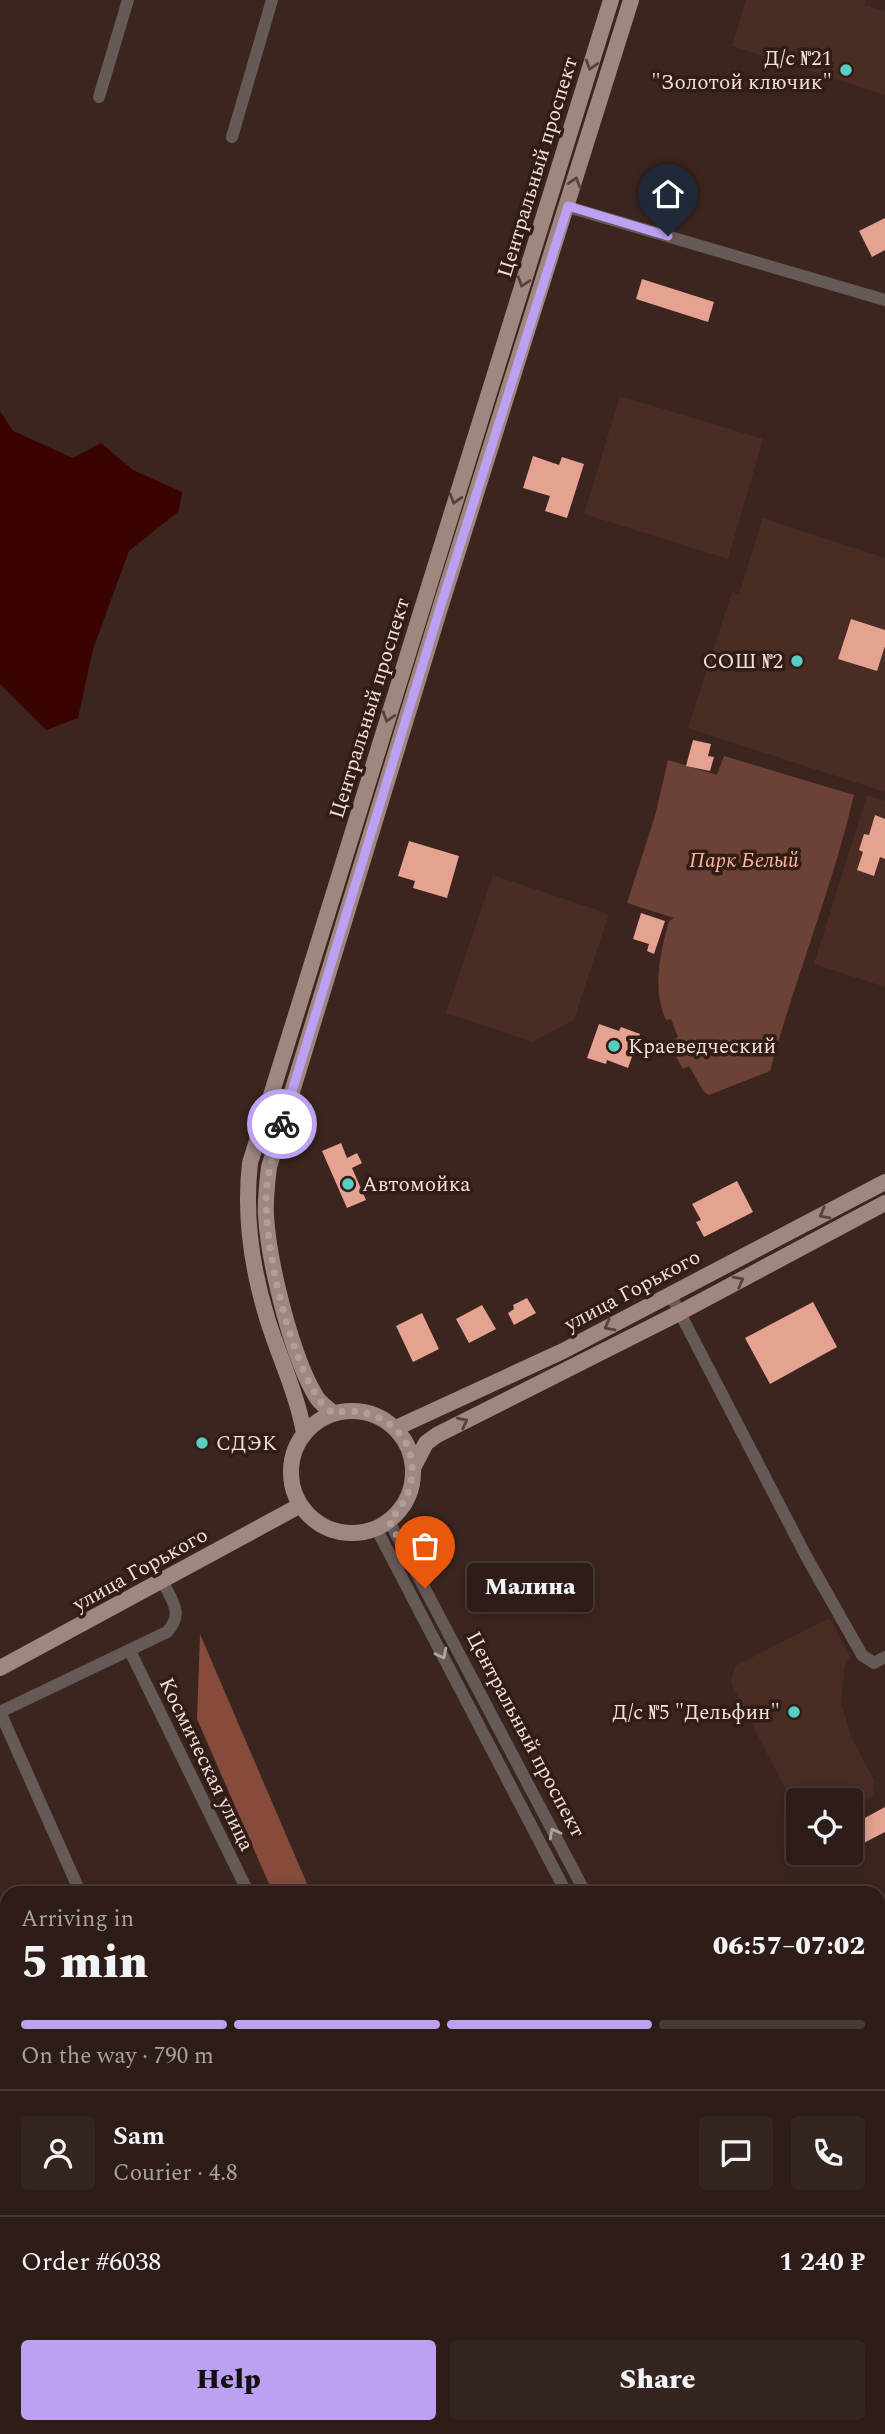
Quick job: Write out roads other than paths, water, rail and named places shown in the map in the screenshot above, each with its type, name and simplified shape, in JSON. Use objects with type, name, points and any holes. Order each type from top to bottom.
[{"type":"main road","name":"Центральный проспект","points":[[304,1433],[300,1412],[260,1292],[247,1217],[246,1192],[250,1163],[611,0]]},
{"type":"main road","name":"Центральный проспект","points":[[333,1413],[319,1401],[292,1337],[277,1286],[266,1217],[269,1167],[631,0]]},
{"type":"main road","points":[[550,200],[568,206]]},
{"type":"main road","points":[[362,801],[380,807]]},
{"type":"main road","name":"улица Горького","points":[[396,1428],[563,1351],[885,1182]]},
{"type":"main road","name":"улица Горького","points":[[414,1466],[426,1443],[437,1434],[679,1313],[885,1203]]},
{"type":"main road","points":[[247,1217],[266,1217]]},
{"type":"main road","points":[[363,1411],[396,1428],[408,1447],[414,1466],[409,1494],[401,1509],[383,1525],[353,1533],[329,1529],[315,1521],[299,1506],[291,1482],[290,1467],[297,1443],[317,1421],[333,1413],[363,1411]]},
{"type":"main road","name":"улица Горького","points":[[0,1668],[299,1506]]},
{"type":"street","points":[[99,97],[128,0]]},
{"type":"street","points":[[232,137],[272,0]]},
{"type":"street","points":[[568,206],[885,300]]},
{"type":"street","points":[[670,1294],[862,1655],[874,1662],[885,1657]]},
{"type":"street","name":"Центральный проспект","points":[[383,1525],[563,1886]]},
{"type":"street","name":"Центральный проспект","points":[[383,1525],[582,1886]]},
{"type":"street","points":[[77,1886],[0,1712],[167,1632],[176,1623],[177,1614],[162,1580]]},
{"type":"street","name":"Космическая улица","points":[[130,1651],[245,1886]]},
{"type":"place","name":"Д/c №21 \"Золотой ключик\"","points":[[846,70]]},
{"type":"place","name":"СОШ №2","points":[[797,661]]},
{"type":"place","name":"Краеведческий","points":[[614,1046]]},
{"type":"place","name":"Автомойка","points":[[348,1184]]},
{"type":"place","name":"СДЭК","points":[[202,1443]]},
{"type":"place","name":"Малина","points":[[425,1588]]},
{"type":"place","name":"Д/c №5 \"Дельфин\"","points":[[794,1712]]},
{"type":"park label","name":"Парк Белый","points":[[744,860]]}]
